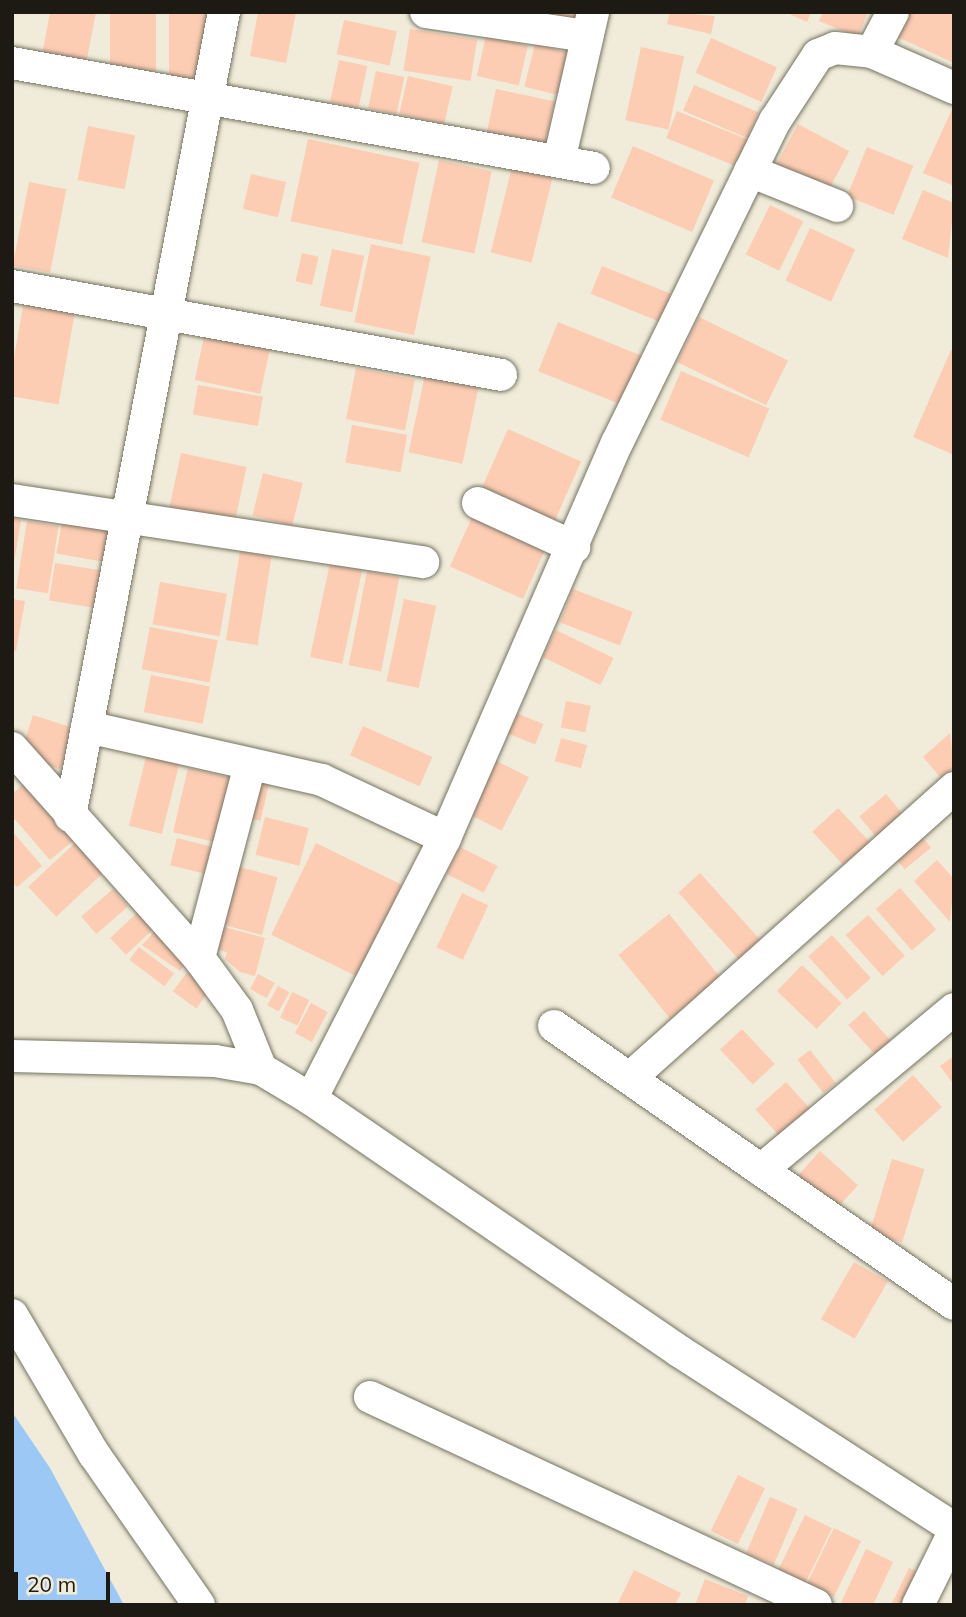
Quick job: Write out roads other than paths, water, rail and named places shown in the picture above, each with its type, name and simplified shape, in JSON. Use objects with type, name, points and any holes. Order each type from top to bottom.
[{"type":"street","points":[[70,816],[224,12]]},
{"type":"street","points":[[426,12],[590,24],[559,161]]},
{"type":"street","points":[[872,52],[893,12]]},
{"type":"street","points":[[311,1099],[445,838],[617,443],[750,171],[818,55],[835,48],[872,52],[954,88]]},
{"type":"street","points":[[12,63],[208,101],[594,168]]},
{"type":"street","points":[[750,171],[837,206]]},
{"type":"street","points":[[12,286],[501,375]]},
{"type":"street","points":[[12,500],[127,520],[424,562]]},
{"type":"street","points":[[478,503],[574,547]]},
{"type":"street","points":[[87,727],[322,780],[445,838]]},
{"type":"street","points":[[13,751],[199,958],[237,1010],[261,1069]]},
{"type":"street","points":[[199,958],[250,765]]},
{"type":"street","points":[[630,1079],[954,788]]},
{"type":"street","points":[[761,1170],[954,1009]]},
{"type":"street","points":[[554,1026],[954,1304]]},
{"type":"street","points":[[12,1056],[261,1069],[311,1099],[680,1351],[954,1530],[918,1605]]},
{"type":"street","points":[[12,1315],[94,1454],[199,1605]]},
{"type":"street","points":[[370,1397],[816,1605]]},
{"type":"water","points":[[12,1412],[50,1468],[124,1605],[12,1605]]}]
